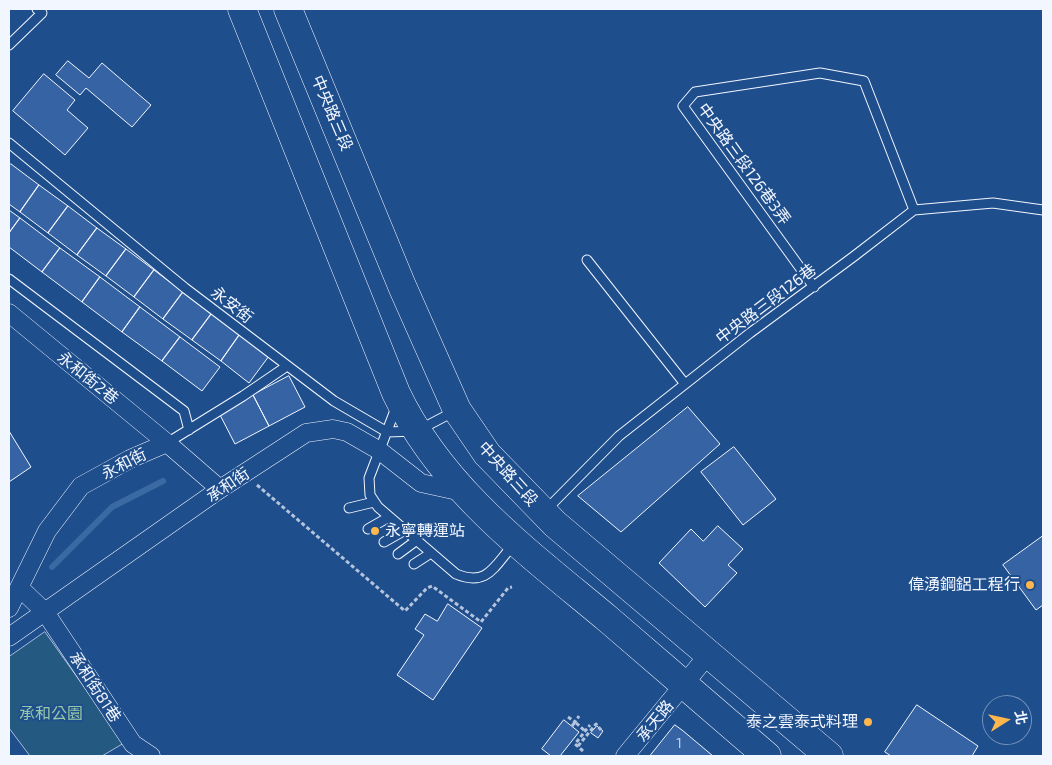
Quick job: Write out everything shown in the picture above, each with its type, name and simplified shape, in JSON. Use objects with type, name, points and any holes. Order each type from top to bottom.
[{"type":"main road","points":[[242,9],[399,400],[417,431],[462,492],[516,542],[767,756]]},
{"type":"main road","name":"中央路三段","points":[[288,9],[402,286],[458,410],[487,454],[543,513],[829,756]]},
{"type":"main road","points":[[516,542],[543,513]]},
{"type":"street","name":"永和街2巷","points":[[9,313],[220,489]]},
{"type":"street","name":"承和街","points":[[9,637],[220,489],[306,433],[318,430],[348,432],[380,451],[421,483],[462,492]]},
{"type":"street","name":"永和街","points":[[9,608],[47,531],[81,486],[130,459],[167,443]]},
{"type":"street","name":"承和街81巷","points":[[20,588],[45,612],[133,744],[151,756]]},
{"type":"street","name":"承天路","points":[[625,756],[708,655]]},
{"type":"lane","points":[[9,45],[42,13],[37,9]]},
{"type":"lane","name":"中央路三段126巷3弄","points":[[814,286],[683,106],[695,92],[820,74],[864,81],[914,210]]},
{"type":"lane","name":"永安街","points":[[9,143],[185,288],[287,366],[334,401],[387,432]]},
{"type":"lane","points":[[914,210],[992,203],[1043,210]]},
{"type":"lane","name":"中央路三段126巷","points":[[543,513],[619,436],[914,210]]},
{"type":"lane","points":[[587,260],[685,384]]},
{"type":"lane","points":[[9,280],[184,411],[189,430]]},
{"type":"lane","name":"永和街","points":[[167,443],[287,366]]},
{"type":"lane","points":[[399,400],[368,487],[374,502],[456,574],[475,580],[484,578],[516,542]]},
{"type":"lane","points":[[387,432],[417,431],[458,410]]},
{"type":"lane","points":[[349,508],[374,502]]},
{"type":"lane","points":[[368,529],[390,517]]},
{"type":"lane","points":[[384,542],[404,530]]},
{"type":"lane","points":[[398,554],[416,540]]},
{"type":"lane","points":[[414,564],[431,553]]},
{"type":"path","points":[[253,481],[405,611],[427,588],[432,586],[482,622],[506,587],[512,587]]},
{"type":"path","points":[[572,726],[579,716]]},
{"type":"path","points":[[568,717],[585,731]]},
{"type":"path","points":[[578,746],[596,724],[601,730]]},
{"type":"path","points":[[583,751],[575,744],[590,725]]},
{"type":"green space","name":"承和公園","points":[[45,632],[124,743],[102,756],[30,756],[9,728],[9,657]]},
{"type":"building","points":[[68,61],[89,78],[102,63],[151,105],[132,127],[86,88],[80,95],[56,75]]},
{"type":"building","points":[[44,74],[75,100],[67,110],[88,128],[65,155],[13,111]]},
{"type":"building","points":[[11,164],[39,185],[20,212],[9,204],[9,166]]},
{"type":"building","points":[[39,185],[68,206],[48,233],[20,212]]},
{"type":"building","points":[[68,206],[97,228],[77,255],[48,233]]},
{"type":"building","points":[[9,210],[20,218],[9,233]]},
{"type":"building","points":[[20,218],[60,248],[42,272],[9,247],[9,233]]},
{"type":"building","points":[[97,228],[126,249],[106,276],[77,255]]},
{"type":"building","points":[[60,248],[100,277],[82,302],[42,272]]},
{"type":"building","points":[[126,249],[154,270],[134,297],[106,276]]},
{"type":"building","points":[[154,270],[183,292],[163,319],[134,297]]},
{"type":"building","points":[[100,277],[140,307],[122,332],[82,302]]},
{"type":"building","points":[[183,292],[212,313],[192,340],[163,319]]},
{"type":"building","points":[[140,307],[180,337],[162,361],[122,332]]},
{"type":"building","points":[[212,313],[240,334],[221,361],[192,340]]},
{"type":"building","points":[[240,334],[269,356],[249,383],[221,361]]},
{"type":"building","points":[[180,337],[220,367],[202,391],[162,361]]},
{"type":"building","points":[[289,376],[305,407],[269,426],[253,395]]},
{"type":"building","points":[[253,395],[269,426],[235,444],[219,413]]},
{"type":"building","points":[[688,407],[720,444],[621,532],[578,496]]},
{"type":"building","points":[[9,431],[31,467],[9,482]]},
{"type":"building","points":[[734,447],[776,499],[743,525],[701,472]]},
{"type":"building","points":[[718,526],[743,549],[728,565],[737,573],[705,607],[659,563],[691,529],[703,541]]},
{"type":"building","name":"偉湧鋼鋁工程行","points":[[1043,536],[1043,605],[1036,610],[1003,565]]},
{"type":"building","points":[[448,604],[482,628],[433,700],[397,675],[424,635],[415,629],[425,614],[437,621]]},
{"type":"building","points":[[917,705],[978,746],[972,756],[891,756],[885,752]]},
{"type":"building","points":[[564,720],[579,732],[560,756],[551,756],[542,749]]},
{"type":"building","points":[[675,725],[682,730],[713,756],[650,756]]},
{"type":"building","points":[[597,726],[603,731],[598,738],[591,733]]},
{"type":"waterway","points":[[52,567],[112,507],[163,481]]},
{"type":"place","name":"永寧轉運站","points":[[375,531]]},
{"type":"place","name":"偉湧鋼鋁工程行","points":[[1030,585]]},
{"type":"place","name":"泰之雲泰式料理","points":[[868,722]]}]
